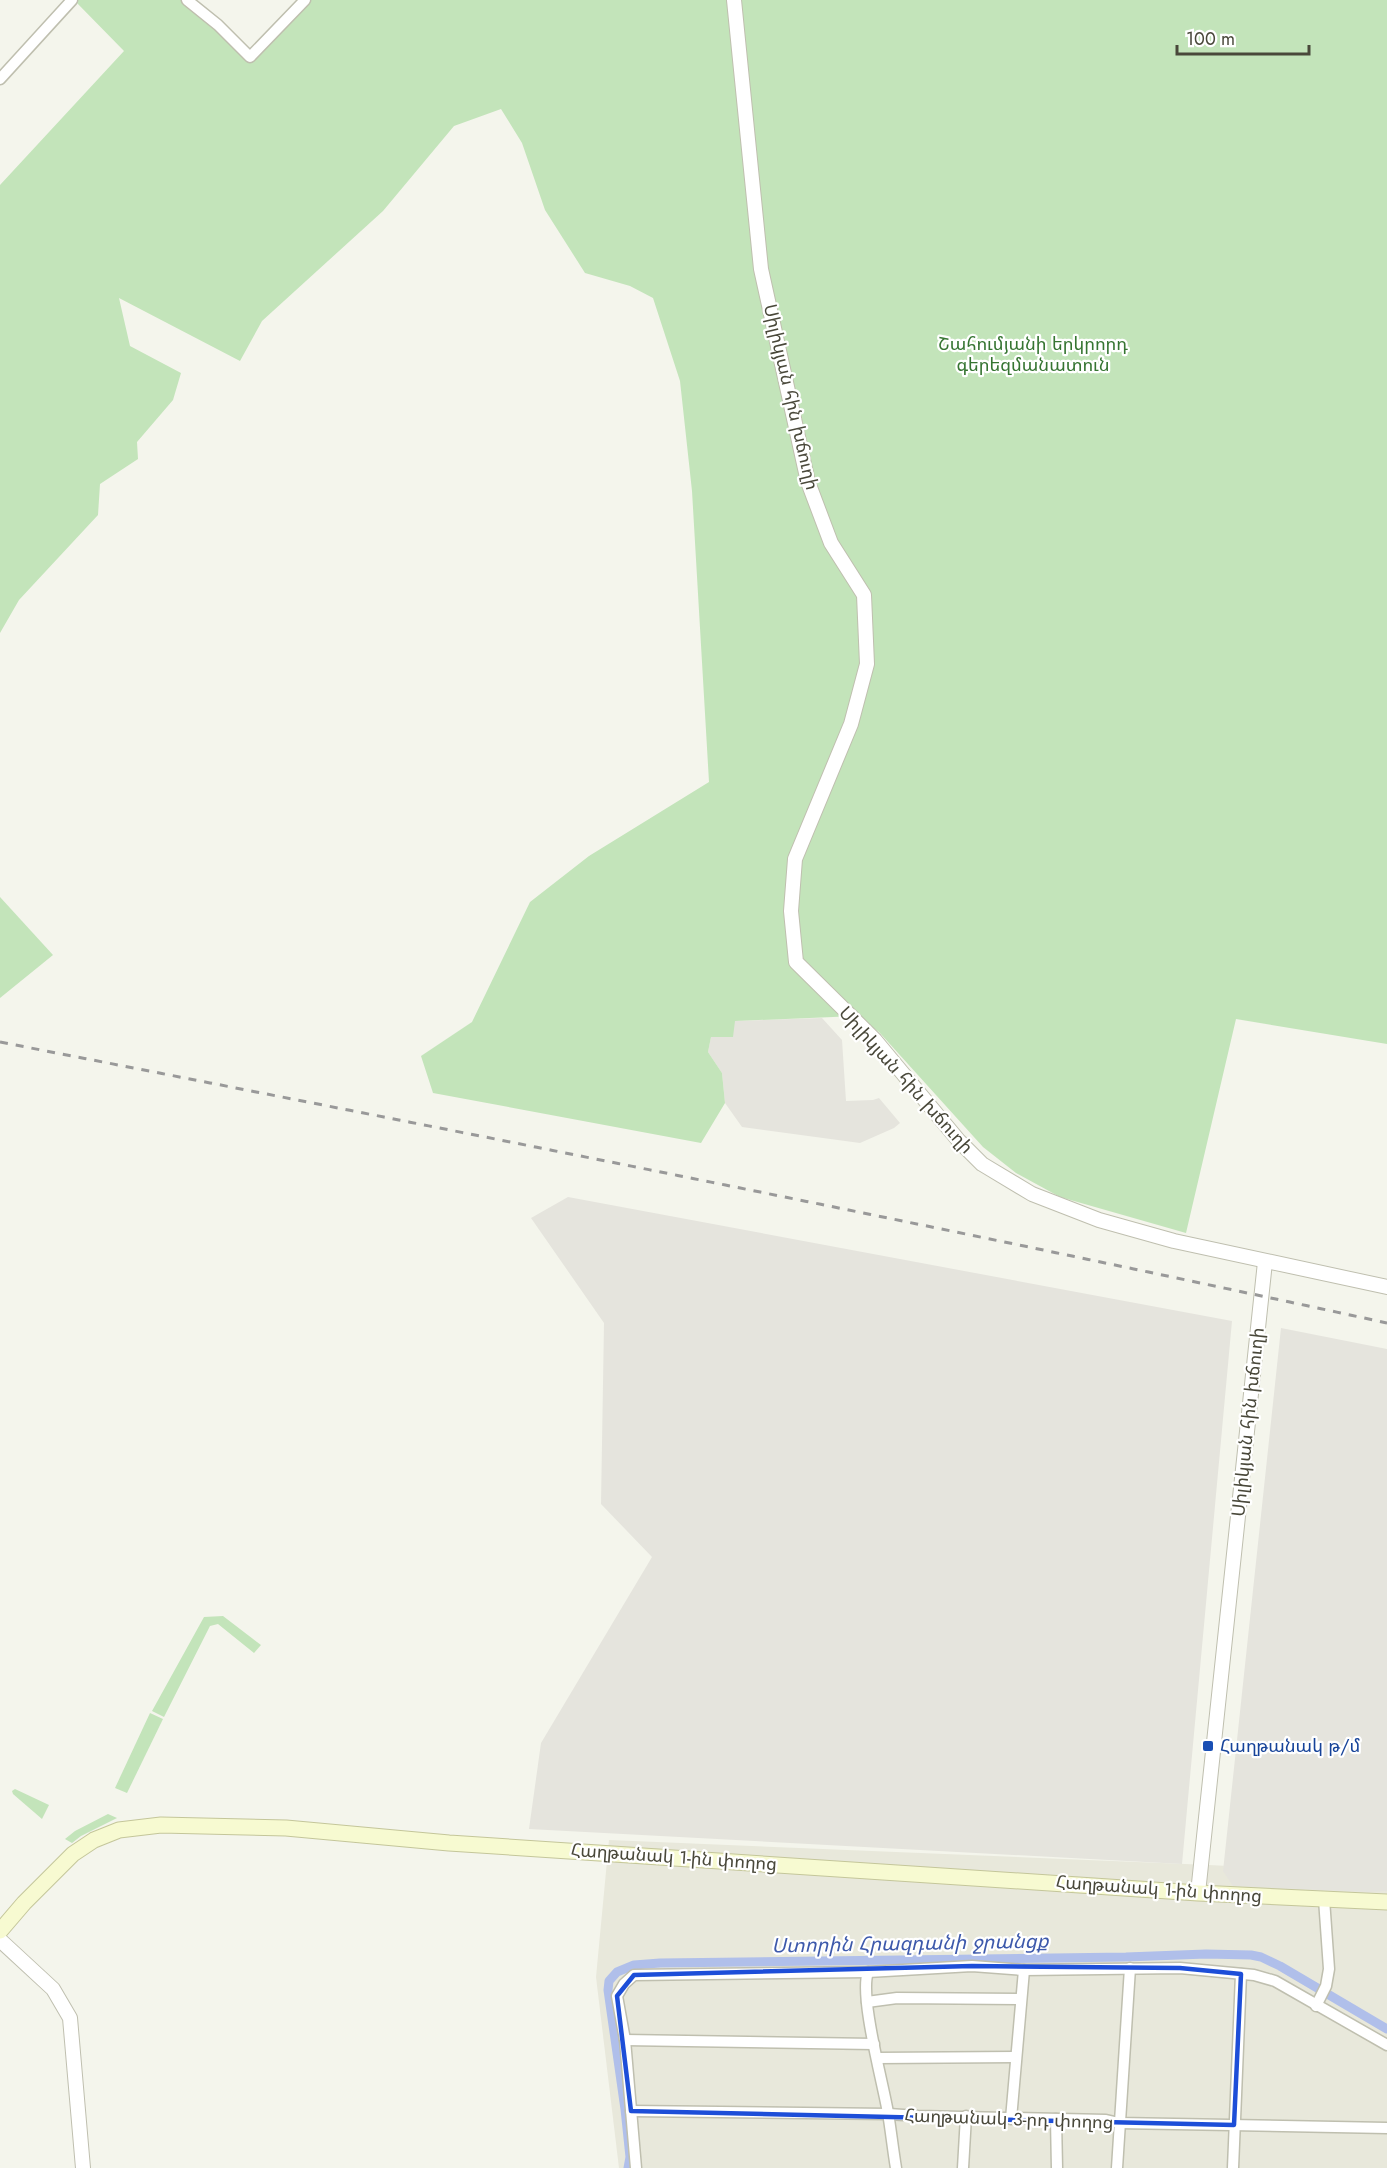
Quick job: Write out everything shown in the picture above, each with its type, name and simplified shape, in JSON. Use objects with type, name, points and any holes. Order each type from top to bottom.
[{"type":"main road","name":"Հաղթանակ 1-ին փողոց","points":[[0,1931],[24,1903],[73,1854],[94,1840],[119,1830],[161,1825],[286,1828],[449,1843],[1198,1893],[1387,1902]]},
{"type":"street","points":[[0,79],[72,0]]},
{"type":"street","points":[[187,0],[218,25],[250,57],[305,0]]},
{"type":"street","name":"Սիլիկյան հին խճուղի","points":[[734,0],[764,280],[808,482],[831,543],[864,596],[867,664],[851,724],[795,859],[791,911],[795,962],[875,1040],[958,1141],[982,1164],[1032,1194],[1099,1220],[1174,1241],[1265,1262],[1198,1893]]},
{"type":"street","points":[[1265,1262],[1387,1287]]},
{"type":"street","points":[[1316,2006],[1326,1986],[1329,1970],[1324,1899]]},
{"type":"street","points":[[0,1940],[52,1989],[70,2018],[82,2168]]},
{"type":"street","points":[[636,2168],[625,2040],[617,1996],[624,1984],[634,1975],[868,1972],[972,1966],[1024,1970],[1180,1968],[1254,1975],[1275,1981],[1387,2045]]},
{"type":"street","points":[[1117,2168],[1130,1968]]},
{"type":"street","points":[[1011,2119],[1024,1970]]},
{"type":"street","points":[[868,1972],[867,2002],[896,2168]]},
{"type":"street","points":[[1233,2168],[1241,1974]]},
{"type":"street","points":[[867,2002],[897,1998],[1020,1999]]},
{"type":"street","points":[[625,2040],[874,2044]]},
{"type":"street","points":[[878,2058],[1016,2057]]},
{"type":"street","name":"Հաղթանակ 3-րդ փողոց","points":[[631,2111],[888,2114],[1106,2120],[1119,2123],[1387,2128]]},
{"type":"street","points":[[963,2168],[966,2116]]},
{"type":"street","points":[[1056,2119],[1057,2168]]},
{"type":"highlighted area","points":[[972,1966],[1180,1968],[1241,1974],[1234,2125],[631,2111],[617,1996],[634,1975]]},
{"type":"shaded area","points":[[822,1018],[842,1040],[846,1101],[879,1098],[900,1123],[860,1143],[742,1127],[725,1103],[722,1073],[708,1052],[711,1037],[735,1021]]},
{"type":"shaded area","points":[[568,1197],[1232,1321],[1182,1864],[529,1829],[541,1743],[652,1557],[601,1504],[604,1323],[531,1218]]},
{"type":"shaded area","points":[[1281,1328],[1387,1349],[1387,1891],[1233,1886],[1223,1871]]},
{"type":"shaded area","points":[[609,1840],[1387,1874],[1387,2168],[619,2168],[596,1977]]},
{"type":"green space","name":"Շահումյանի երկրորդ գերեզմանատուն","points":[[78,0],[184,0],[245,57],[301,0],[1387,0],[1387,1044],[1236,1019],[1186,1233],[1060,1197],[1016,1173],[983,1147],[879,1032],[857,1016],[735,1021],[733,1037],[711,1037],[708,1052],[722,1073],[725,1103],[701,1143],[433,1093],[421,1056],[472,1022],[530,902],[589,856],[709,782],[692,491],[680,381],[653,298],[630,286],[585,273],[545,210],[522,143],[501,109],[454,126],[383,211],[262,321],[240,361],[119,298],[130,346],[181,373],[173,400],[137,442],[138,459],[100,484],[98,515],[19,600],[0,633],[0,185],[124,51],[76,2]]},
{"type":"green space","points":[[0,897],[53,955],[0,998]]},
{"type":"green space","points":[[223,1616],[261,1645],[254,1653],[218,1624],[210,1626],[164,1717],[152,1711],[204,1617]]},
{"type":"green space","points":[[150,1713],[163,1719],[127,1793],[115,1788]]},
{"type":"green space","points":[[15,1789],[49,1805],[42,1819],[13,1794],[12,1791]]},
{"type":"green space","points":[[108,1814],[117,1818],[72,1843],[65,1839],[75,1831]]},
{"type":"waterway","name":"Ստորին Հրազդանի ջրանցք","points":[[628,2168],[630,2157],[625,2109],[608,1990],[609,1981],[617,1972],[634,1965],[1251,1955],[1280,1966],[1387,2029]]},
{"type":"railway","points":[[0,1042],[868,1214],[1387,1323]]},
{"type":"place","name":"Հաղթանակ թ/մ","points":[[1208,1746]]}]
